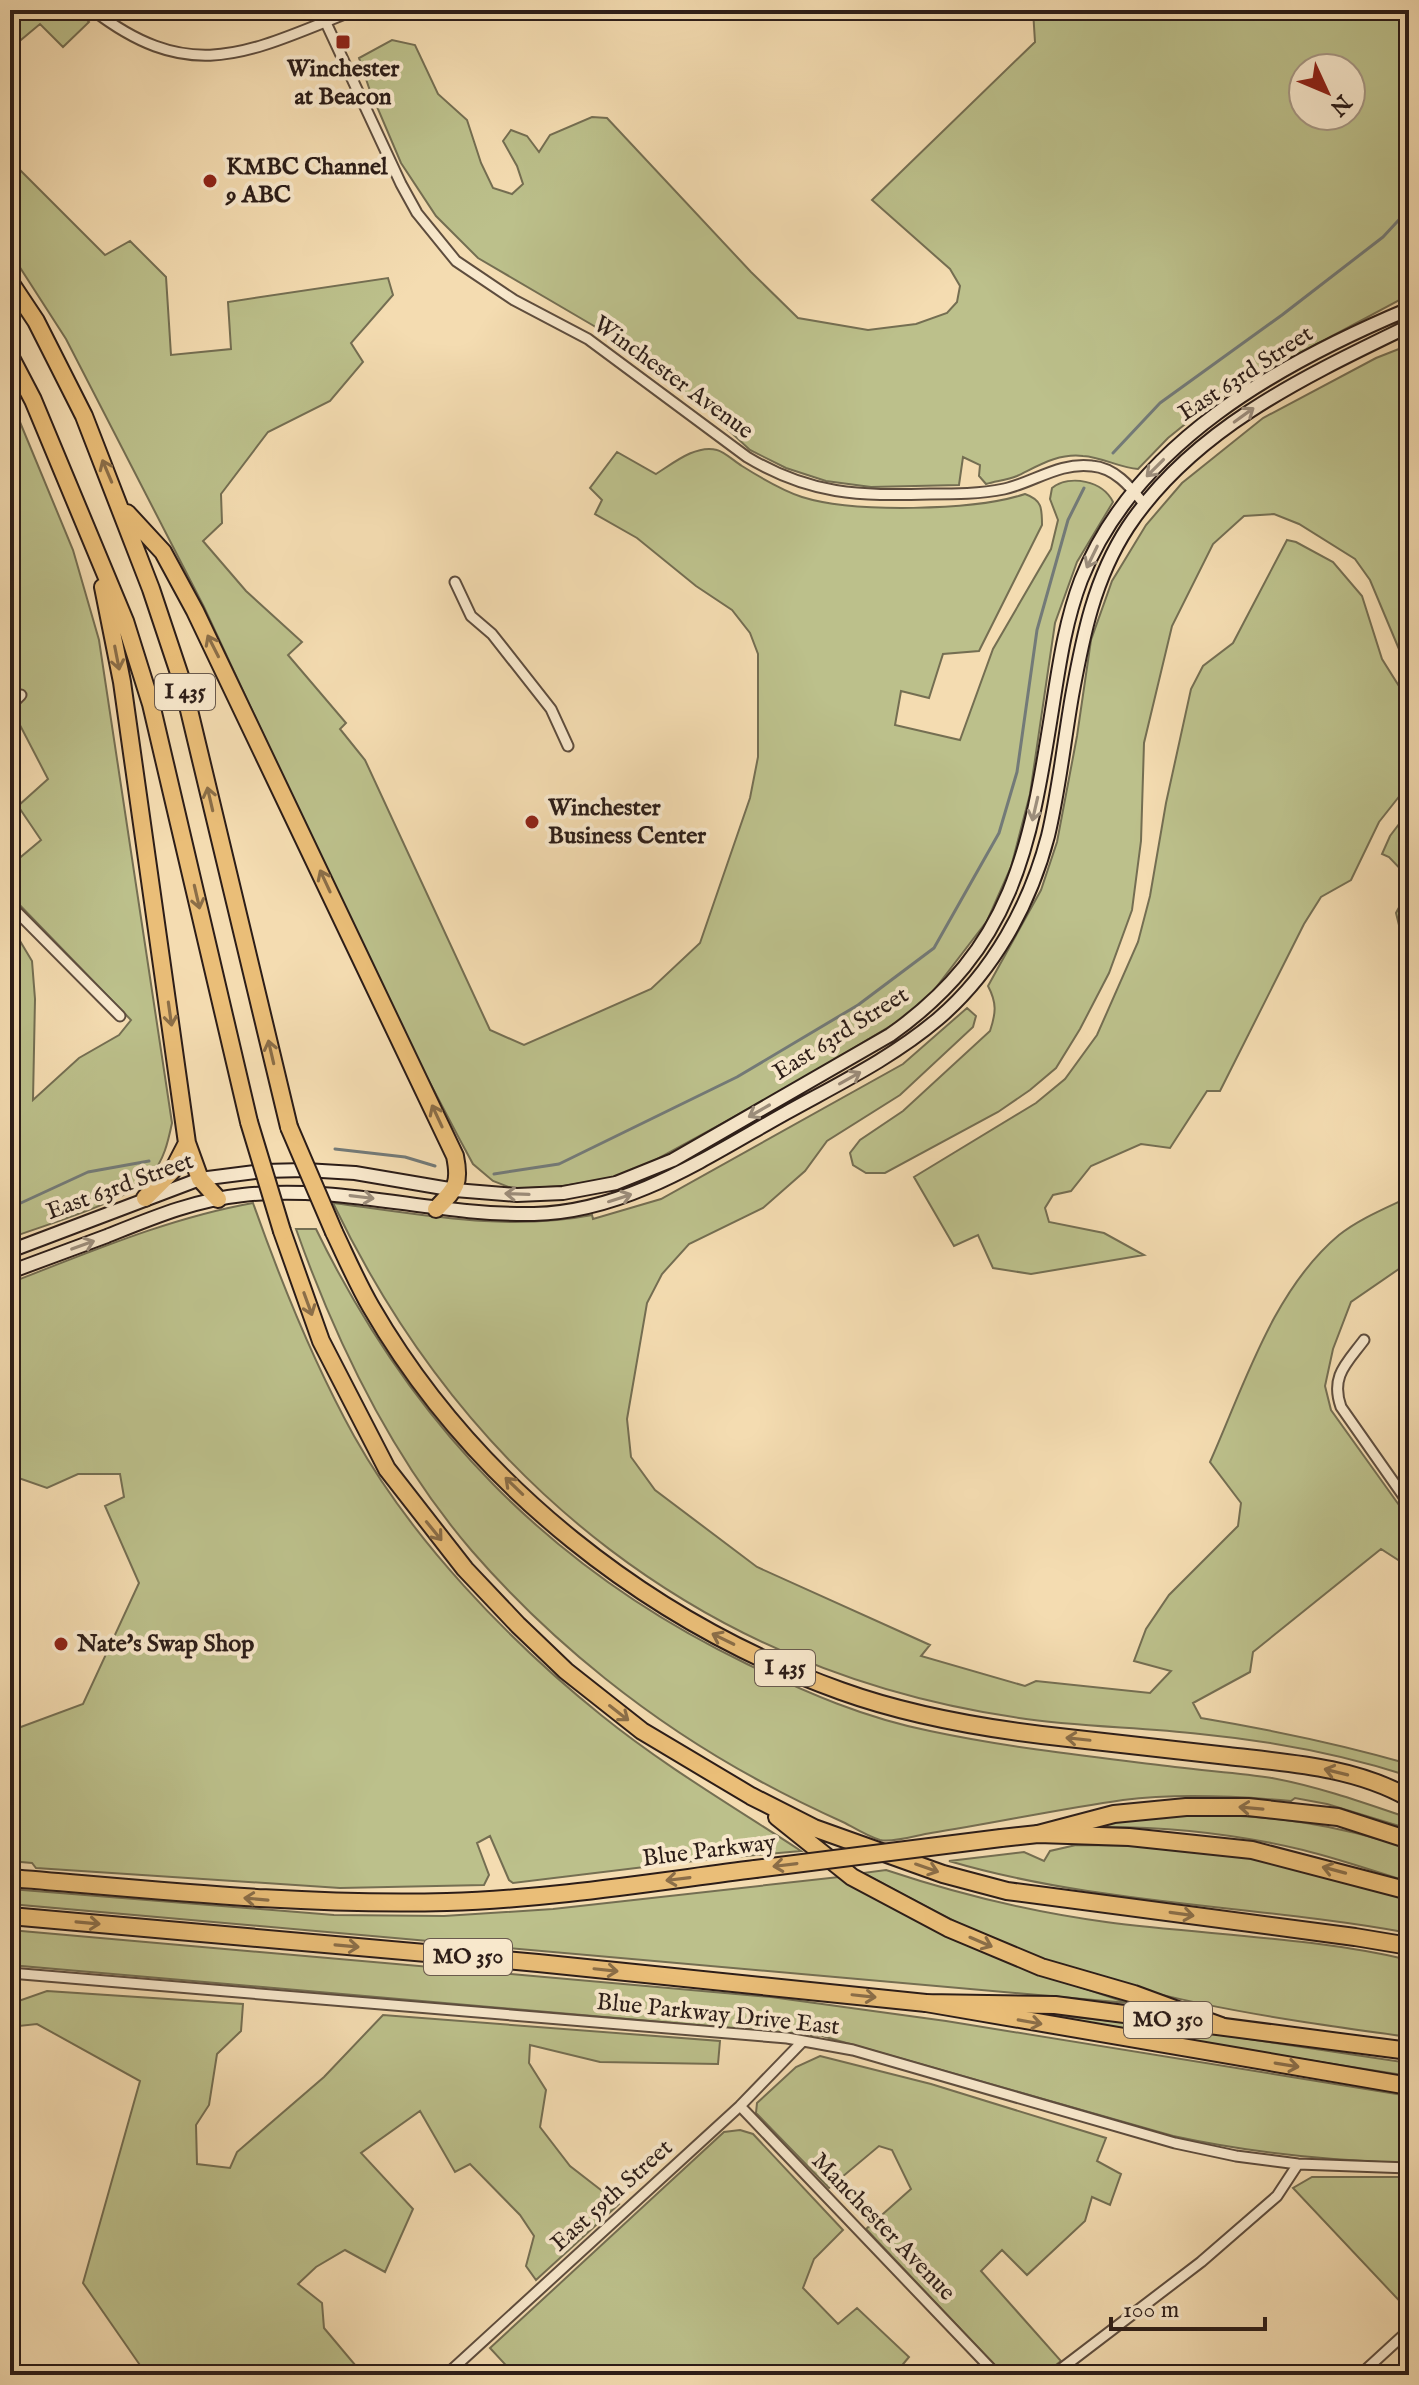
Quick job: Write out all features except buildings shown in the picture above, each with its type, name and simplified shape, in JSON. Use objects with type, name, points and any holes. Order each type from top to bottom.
[{"type":"highway","name":"I 435","points":[[10,282],[36,321],[84,416],[121,506],[183,685],[289,1127],[334,1232],[371,1307],[413,1370],[462,1434],[544,1515],[598,1559],[656,1600],[711,1633],[843,1692],[908,1711],[1018,1733],[1308,1765],[1387,1785],[1409,1795]]},
{"type":"highway","name":"I 435","points":[[10,356],[33,400],[125,621],[151,704],[249,1122],[282,1231],[321,1341],[387,1469],[465,1569],[566,1671],[642,1731],[751,1796],[814,1828],[943,1874],[1007,1891],[1409,1946]]},
{"type":"highway","points":[[121,506],[163,552],[230,679],[455,1156],[459,1175],[455,1190],[436,1209]]},
{"type":"highway","points":[[97,554],[122,682],[187,1143],[200,1179],[218,1199]]},
{"type":"highway","points":[[145,1198],[173,1170],[187,1143]]},
{"type":"highway","points":[[751,1796],[852,1877],[948,1928],[1041,1967],[1134,1994],[1221,2026]]},
{"type":"highway","points":[[1038,1834],[1114,1814],[1186,1807],[1248,1807],[1338,1817],[1409,1840]]},
{"type":"highway","name":"Blue Parkway","points":[[10,1878],[288,1902],[448,1902],[582,1892],[1038,1834],[1129,1837],[1252,1850],[1409,1891]]},
{"type":"highway","name":"MO 350","points":[[10,1916],[538,1963],[926,2003],[1055,2005],[1409,2051]]},
{"type":"highway","points":[[926,2003],[1409,2086]]},
{"type":"main road","name":"East 63rd Street","points":[[10,1251],[200,1179],[263,1171],[355,1173],[455,1190],[517,1195],[563,1193],[616,1183],[673,1160],[890,1035],[945,991],[988,935],[1016,879],[1040,790],[1073,604],[1097,547],[1133,490],[1174,448],[1219,413],[1300,360],[1409,309]]},
{"type":"main road","name":"East 63rd Street","points":[[10,1272],[153,1216],[218,1199],[269,1193],[365,1196],[436,1209],[534,1214],[567,1211],[631,1195],[662,1182],[891,1055],[940,1018],[978,978],[1003,943],[1031,888],[1048,835],[1084,628],[1105,569],[1128,528],[1191,456],[1242,415],[1317,371],[1409,326]]},
{"type":"street","points":[[93,10],[122,32],[158,49],[192,55],[231,54],[260,47],[355,10]]},
{"type":"street","name":"Winchester Avenue","points":[[320,10],[401,184],[417,213],[456,261],[514,300],[588,339],[771,472],[797,483],[830,491],[874,495],[985,493],[1011,487],[1065,466],[1091,465],[1106,468],[1133,490],[1145,505]]},
{"type":"street","points":[[455,582],[471,616],[492,634],[551,709],[568,746]]},
{"type":"street","points":[[10,706],[21,695]]},
{"type":"street","points":[[10,905],[120,1016]]},
{"type":"street","points":[[1364,1340],[1338,1376],[1336,1392],[1341,1407],[1409,1504]]},
{"type":"street","name":"Blue Parkway Drive East","points":[[10,1973],[787,2038],[801,2043],[853,2050],[1175,2143],[1236,2156],[1298,2164],[1409,2168]]},
{"type":"street","name":"East 59th Street","points":[[446,2375],[740,2106],[801,2043]]},
{"type":"street","name":"Manchester Avenue","points":[[740,2106],[997,2375]]},
{"type":"street","points":[[1053,2375],[1201,2262],[1277,2196],[1298,2164]]},
{"type":"street","points":[[1360,2375],[1409,2330]]},
{"type":"green space","points":[[10,10],[78,10],[89,22],[63,47],[40,24],[10,49]]},
{"type":"green space","points":[[1033,10],[1409,10],[1409,295],[1248,381],[1205,408],[1168,438],[1138,469],[1074,456],[1057,458],[1017,476],[986,484],[979,476],[980,465],[963,457],[959,485],[871,487],[826,481],[786,468],[750,450],[710,413],[594,326],[478,258],[436,216],[401,163],[359,58],[392,40],[415,45],[438,94],[467,120],[493,188],[512,194],[523,184],[503,141],[511,130],[527,136],[539,152],[550,135],[592,117],[607,118],[798,318],[868,330],[916,324],[947,313],[957,302],[960,286],[950,269],[872,200],[1035,42]]},
{"type":"green space","points":[[10,160],[105,255],[130,241],[166,277],[171,355],[231,349],[228,302],[388,278],[393,295],[351,343],[363,362],[330,401],[268,432],[221,494],[222,523],[203,541],[246,591],[302,642],[288,655],[346,723],[340,729],[365,760],[490,1030],[524,1045],[651,989],[700,943],[750,798],[758,757],[758,654],[750,633],[732,610],[696,586],[637,538],[595,514],[602,500],[590,488],[617,452],[656,474],[693,452],[717,450],[794,494],[851,506],[945,507],[1025,494],[1035,499],[1041,509],[1042,525],[979,651],[943,654],[929,698],[901,691],[895,725],[960,740],[993,649],[1051,549],[1058,520],[1050,499],[1052,488],[1068,481],[1077,481],[1102,489],[1113,502],[1077,562],[1055,623],[1030,794],[1011,867],[987,921],[931,994],[902,1019],[787,1088],[650,1163],[609,1179],[514,1189],[493,1181],[473,1164],[420,1064],[204,607],[66,339],[10,252]]},
{"type":"green space","points":[[1409,345],[1409,673],[1370,580],[1355,559],[1299,524],[1274,514],[1244,516],[1213,544],[1172,626],[1144,743],[1141,841],[1132,910],[1109,973],[1080,1029],[1056,1068],[998,1112],[885,1173],[866,1173],[853,1165],[850,1153],[860,1140],[903,1111],[990,1031],[995,1008],[988,986],[1041,890],[1057,842],[1091,640],[1112,581],[1146,525],[1182,483],[1263,418],[1376,358]]},
{"type":"green space","points":[[10,398],[73,550],[99,640],[172,1123],[159,1163],[140,1185],[106,1203],[10,1238],[10,935],[17,936],[32,961],[35,999],[33,1100],[79,1058],[119,1035],[131,1020],[10,895],[10,866],[41,840],[18,806],[48,779],[10,706],[19,697],[10,688]]},
{"type":"green space","points":[[1287,540],[1333,562],[1362,596],[1382,659],[1409,702],[1409,784],[1379,822],[1351,880],[1321,897],[1304,924],[1220,1091],[1207,1091],[1170,1148],[1141,1144],[1091,1166],[1071,1191],[1053,1195],[1045,1208],[1049,1222],[1104,1233],[1144,1255],[1031,1274],[993,1268],[978,1235],[954,1246],[914,1177],[1036,1103],[1065,1079],[1097,1035],[1138,942],[1191,689],[1203,666],[1233,643]]},
{"type":"green space","points":[[1409,811],[1409,878],[1389,857],[1382,854],[1390,836]]},
{"type":"green space","points":[[1409,889],[1409,966],[1396,913]]},
{"type":"green space","points":[[967,1008],[976,1016],[973,1027],[900,1095],[827,1141],[805,1171],[763,1208],[689,1244],[662,1274],[647,1303],[627,1419],[631,1457],[655,1490],[757,1567],[930,1645],[921,1656],[1025,1686],[1036,1681],[1150,1693],[1171,1671],[1134,1661],[1146,1629],[1169,1595],[1238,1526],[1241,1503],[1210,1462],[1262,1341],[1296,1283],[1316,1257],[1347,1229],[1409,1197],[1409,1262],[1351,1302],[1333,1349],[1325,1386],[1331,1410],[1409,1519],[1409,1567],[1381,1549],[1253,1652],[1250,1672],[1193,1703],[1201,1718],[1306,1738],[1409,1764],[1409,1776],[1358,1761],[1279,1745],[1227,1737],[1041,1721],[905,1695],[799,1658],[700,1610],[610,1549],[527,1478],[453,1396],[388,1304],[333,1203],[462,1220],[527,1222],[592,1215],[593,1219],[661,1199],[903,1064]]},
{"type":"green space","points":[[253,1203],[299,1321],[339,1408],[377,1475],[433,1550],[497,1621],[601,1715],[674,1769],[801,1851],[513,1883],[490,1836],[477,1843],[489,1875],[484,1885],[340,1888],[36,1868],[32,1863],[10,1861],[10,1731],[83,1704],[139,1583],[105,1506],[124,1497],[120,1474],[78,1474],[47,1488],[10,1475],[10,1283],[160,1227]]},
{"type":"green space","points":[[296,1229],[316,1229],[354,1300],[396,1367],[443,1428],[494,1485],[549,1537],[610,1584],[676,1626],[792,1685],[882,1719],[1021,1747],[1288,1781],[1409,1818],[1409,1829],[1327,1804],[1295,1798],[1291,1801],[1186,1796],[1123,1800],[886,1841],[867,1835],[769,1786],[679,1733],[605,1678],[535,1617],[472,1551],[416,1477],[369,1398],[329,1314]]},
{"type":"green space","points":[[1198,1814],[1305,1823],[1409,1848],[1409,1882],[1316,1854],[1250,1839],[1171,1829],[1090,1825]]},
{"type":"green space","points":[[1076,1845],[1216,1852],[1302,1868],[1409,1898],[1409,1933],[1062,1887],[949,1861],[1024,1852],[1044,1861],[1050,1851]]},
{"type":"green space","points":[[886,1870],[995,1901],[1078,1918],[1297,1941],[1409,1960],[1409,2037],[1204,2004],[1153,1993],[1054,1964],[951,1920],[863,1873]]},
{"type":"green space","points":[[839,1877],[1038,1973],[1128,2003],[10,1904],[10,1889],[334,1915],[444,1916],[553,1909]]},
{"type":"green space","points":[[10,1930],[771,1997],[946,2021],[1409,2096],[1409,2163],[1291,2155],[1173,2136],[822,2036],[10,1965]]},
{"type":"green space","points":[[47,1991],[243,2004],[241,2031],[217,2054],[209,2105],[196,2125],[197,2164],[230,2168],[237,2152],[324,2077],[383,2015],[720,2041],[718,2064],[600,2062],[530,2045],[529,2063],[546,2090],[540,2127],[570,2166],[619,2204],[536,2280],[526,2266],[534,2236],[520,2215],[470,2164],[455,2172],[420,2111],[361,2153],[413,2209],[385,2272],[345,2250],[316,2267],[298,2284],[322,2303],[324,2328],[356,2366],[354,2375],[139,2375],[142,2368],[83,2283],[140,2081],[37,2024],[10,2027],[10,2004]]},
{"type":"green space","points":[[987,2009],[1156,2025],[1409,2063],[1409,2076]]},
{"type":"green space","points":[[820,2056],[931,2084],[1106,2138],[1097,2161],[1121,2174],[1110,2205],[1092,2197],[1085,2221],[1027,2275],[1002,2250],[981,2271],[1061,2361],[1043,2375],[1004,2375],[866,2229],[911,2189],[892,2150],[879,2146],[829,2188],[756,2113],[757,2103],[796,2067]]},
{"type":"green space","points":[[740,2130],[753,2134],[843,2230],[814,2259],[803,2288],[838,2324],[857,2308],[909,2357],[894,2375],[565,2375],[556,2366],[545,2375],[515,2375],[490,2348],[724,2132]]},
{"type":"green space","points":[[1312,2177],[1409,2177],[1409,2311],[1293,2188]]},
{"type":"waterway","points":[[1113,453],[1160,403],[1383,237],[1409,209]]},
{"type":"waterway","points":[[494,1174],[559,1164],[737,1077],[858,1005],[934,948],[999,833],[1017,772],[1037,630],[1068,520],[1084,488]]},
{"type":"waterway","points":[[335,1149],[405,1157],[435,1166]]},
{"type":"waterway","points":[[10,1208],[88,1172],[149,1161]]},
{"type":"place","name":"Winchester at Beacon","points":[[343,42]]},
{"type":"place","name":"KMBC Channel 9 ABC","points":[[210,181]]},
{"type":"place","name":"Winchester Business Center","points":[[532,822]]},
{"type":"place","name":"Nate's Swap Shop","points":[[61,1644]]}]
